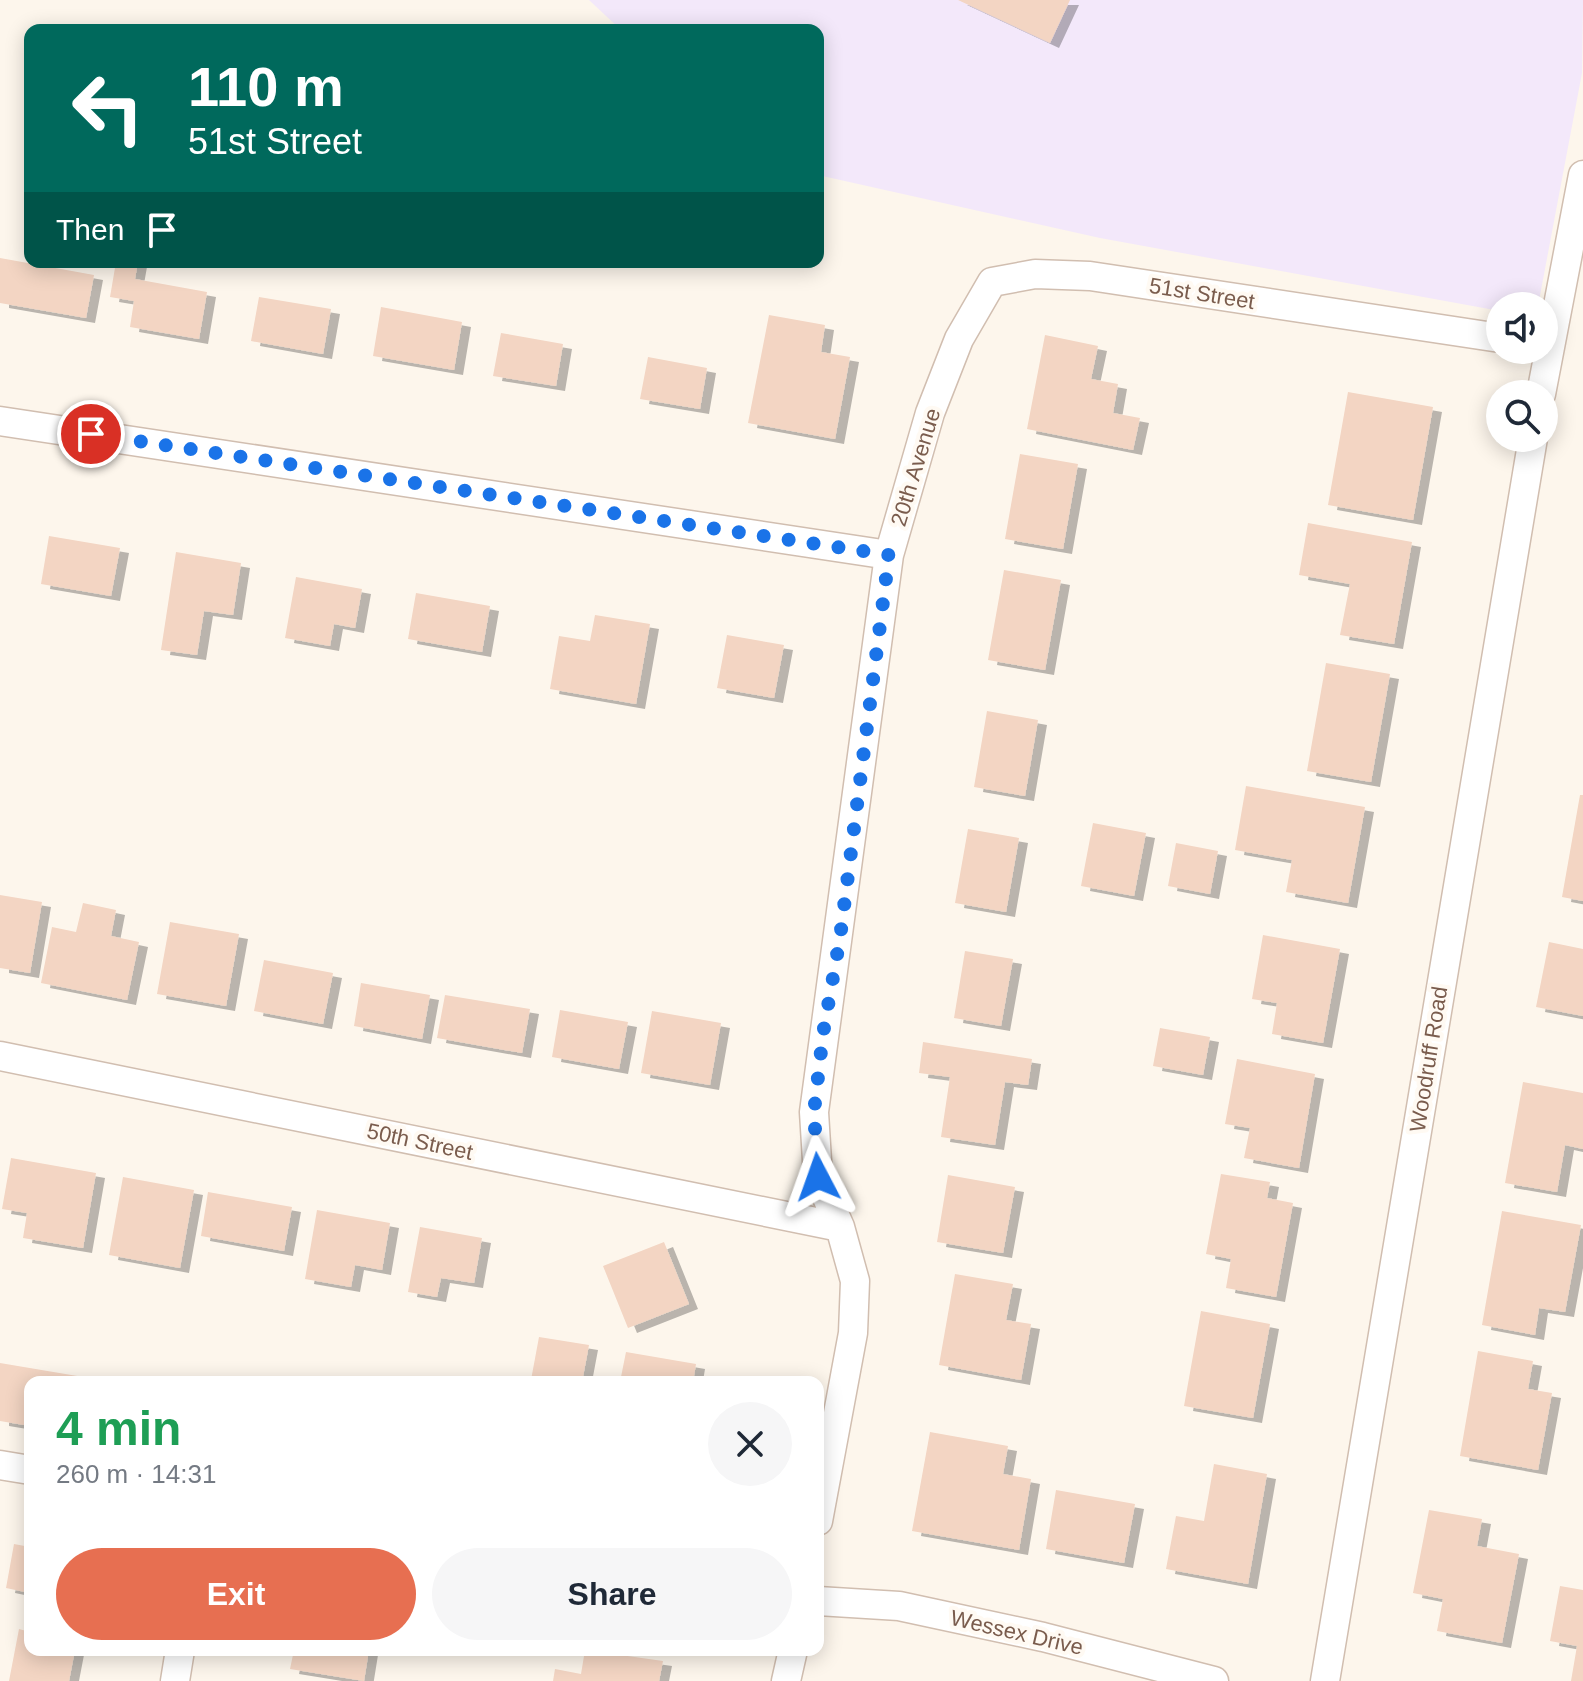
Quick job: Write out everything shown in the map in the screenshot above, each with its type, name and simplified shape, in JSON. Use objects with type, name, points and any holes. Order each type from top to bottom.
[{"type":"street","points":[[1558,293],[1583,175]]},
{"type":"street","name":"51st Street","points":[[951,361],[959,339],[992,282],[1035,274],[1090,276],[1486,336]]},
{"type":"street","name":"20th Avenue","points":[[824,1489],[853,1333],[855,1281],[840,1227],[818,1177],[814,1112],[823,1034],[840,938],[889,555],[930,413],[951,361]]},
{"type":"street","points":[[0,421],[889,555]]},
{"type":"street","name":"Woodruff Road","points":[[1325,1681],[1531,452]]},
{"type":"street","name":"50th Street","points":[[0,1056],[840,1227]]},
{"type":"street","points":[[0,1465],[24,1469]]},
{"type":"street","name":"Wessex Drive","points":[[824,1601],[899,1606],[1043,1637],[1214,1681]]},
{"type":"street","points":[[175,1681],[179,1656]]},
{"type":"street","points":[[786,1681],[792,1656]]},
{"type":"shaded area","points":[[589,0],[1583,0],[1582,73],[1541,292],[1486,292],[1486,308],[1100,238],[824,176],[824,24],[615,24]]},
{"type":"building","points":[[958,0],[1070,0],[1050,43]]},
{"type":"building","points":[[0,258],[24,262],[24,268],[55,268],[94,275],[86,318],[0,303]]},
{"type":"building","points":[[115,268],[137,268],[135,279],[207,292],[199,339],[130,327],[134,301],[110,297]]},
{"type":"building","points":[[259,297],[331,309],[323,354],[251,341]]},
{"type":"building","points":[[381,307],[462,322],[454,370],[373,356]]},
{"type":"building","points":[[769,315],[825,325],[821,352],[850,357],[835,439],[748,423]]},
{"type":"building","points":[[501,333],[563,344],[556,386],[493,376]]},
{"type":"building","points":[[1045,335],[1098,346],[1091,379],[1118,384],[1113,413],[1140,418],[1133,450],[1027,429]]},
{"type":"building","points":[[648,357],[707,368],[700,409],[640,399]]},
{"type":"building","points":[[1348,392],[1433,407],[1413,520],[1328,505]]},
{"type":"building","points":[[1020,454],[1078,464],[1063,549],[1005,539]]},
{"type":"building","points":[[1308,523],[1412,542],[1394,644],[1340,635],[1350,584],[1299,575]]},
{"type":"building","points":[[49,536],[120,548],[111,596],[41,584]]},
{"type":"building","points":[[176,552],[241,563],[233,615],[204,611],[197,655],[161,650]]},
{"type":"building","points":[[1004,570],[1061,580],[1045,670],[988,660]]},
{"type":"building","points":[[296,577],[362,589],[355,628],[334,624],[330,646],[285,638]]},
{"type":"building","points":[[416,593],[490,606],[482,652],[408,639]]},
{"type":"building","points":[[595,615],[650,624],[636,704],[550,689],[559,636],[590,641]]},
{"type":"building","points":[[727,635],[784,645],[774,698],[717,688]]},
{"type":"building","points":[[1326,663],[1390,674],[1371,782],[1307,771]]},
{"type":"building","points":[[987,711],[1038,720],[1025,796],[974,787]]},
{"type":"building","points":[[1246,786],[1365,807],[1348,903],[1286,892],[1292,860],[1235,850]]},
{"type":"building","points":[[1580,795],[1583,795],[1583,901],[1562,897]]},
{"type":"building","points":[[1093,823],[1146,833],[1134,896],[1081,886]]},
{"type":"building","points":[[968,829],[1019,838],[1006,912],[955,903]]},
{"type":"building","points":[[1176,843],[1218,851],[1210,894],[1168,886]]},
{"type":"building","points":[[0,895],[42,902],[30,973],[0,968]]},
{"type":"building","points":[[83,903],[116,910],[111,936],[139,942],[127,1000],[41,983],[52,927],[76,932]]},
{"type":"building","points":[[170,922],[239,934],[226,1006],[157,994]]},
{"type":"building","points":[[1263,935],[1340,949],[1323,1043],[1272,1034],[1277,1003],[1252,999]]},
{"type":"building","points":[[1549,942],[1583,949],[1583,1016],[1536,1007]]},
{"type":"building","points":[[965,951],[1013,959],[1001,1026],[954,1018]]},
{"type":"building","points":[[264,960],[333,973],[323,1024],[254,1011]]},
{"type":"building","points":[[361,983],[430,995],[422,1039],[354,1026]]},
{"type":"building","points":[[445,995],[530,1009],[522,1053],[437,1038]]},
{"type":"building","points":[[560,1010],[628,1022],[619,1069],[552,1057]]},
{"type":"building","points":[[652,1011],[721,1023],[710,1085],[641,1073]]},
{"type":"building","points":[[1160,1028],[1210,1037],[1203,1075],[1153,1066]]},
{"type":"building","points":[[923,1042],[1032,1059],[1028,1085],[1005,1082],[995,1145],[941,1137],[950,1077],[919,1073]]},
{"type":"building","points":[[1237,1059],[1315,1074],[1299,1168],[1244,1158],[1250,1128],[1225,1124]]},
{"type":"building","points":[[1523,1082],[1583,1093],[1583,1149],[1565,1145],[1557,1192],[1505,1183]]},
{"type":"building","points":[[11,1158],[96,1173],[83,1248],[23,1238],[27,1213],[2,1209]]},
{"type":"building","points":[[1221,1174],[1270,1182],[1267,1198],[1293,1203],[1276,1297],[1226,1288],[1231,1259],[1206,1254]]},
{"type":"building","points":[[948,1175],[1015,1187],[1003,1253],[937,1242]]},
{"type":"building","points":[[123,1177],[194,1190],[180,1268],[109,1255]]},
{"type":"building","points":[[208,1192],[292,1207],[284,1251],[201,1236]]},
{"type":"building","points":[[317,1210],[390,1223],[382,1270],[355,1265],[351,1287],[305,1279]]},
{"type":"building","points":[[1502,1211],[1581,1225],[1565,1312],[1539,1308],[1535,1335],[1482,1325]]},
{"type":"building","points":[[420,1227],[482,1238],[474,1283],[441,1278],[437,1297],[408,1292]]},
{"type":"building","points":[[664,1242],[689,1304],[628,1328],[603,1266]]},
{"type":"building","points":[[955,1274],[1013,1284],[1006,1320],[1031,1324],[1021,1380],[939,1365]]},
{"type":"building","points":[[1201,1311],[1270,1324],[1253,1418],[1184,1406]]},
{"type":"building","points":[[539,1337],[589,1345],[583,1376],[532,1376]]},
{"type":"building","points":[[1478,1351],[1533,1361],[1528,1389],[1552,1393],[1538,1470],[1460,1456]]},
{"type":"building","points":[[626,1352],[696,1364],[694,1376],[621,1376]]},
{"type":"building","points":[[0,1363],[77,1376],[24,1376],[24,1425],[0,1421]]},
{"type":"building","points":[[930,1432],[1008,1446],[1003,1474],[1031,1479],[1019,1550],[912,1531]]},
{"type":"building","points":[[1214,1464],[1267,1474],[1248,1584],[1166,1569],[1176,1516],[1204,1521]]},
{"type":"building","points":[[1056,1490],[1135,1504],[1124,1563],[1046,1549]]},
{"type":"building","points":[[1429,1510],[1482,1519],[1477,1546],[1519,1554],[1502,1643],[1437,1631],[1443,1599],[1413,1593]]},
{"type":"building","points":[[14,1544],[24,1546],[24,1592],[6,1588]]},
{"type":"building","points":[[1560,1586],[1583,1590],[1583,1681],[1571,1681],[1577,1646],[1550,1641]]},
{"type":"building","points":[[19,1629],[24,1630],[24,1656],[74,1656],[69,1681],[9,1681]]},
{"type":"building","points":[[293,1656],[368,1656],[364,1681],[290,1669]]},
{"type":"building","points":[[584,1656],[628,1656],[663,1661],[659,1681],[553,1681],[555,1669],[581,1674]]},
{"type":"route","points":[[91,434],[889,555],[840,938],[823,1034],[814,1112],[818,1177]]}]
